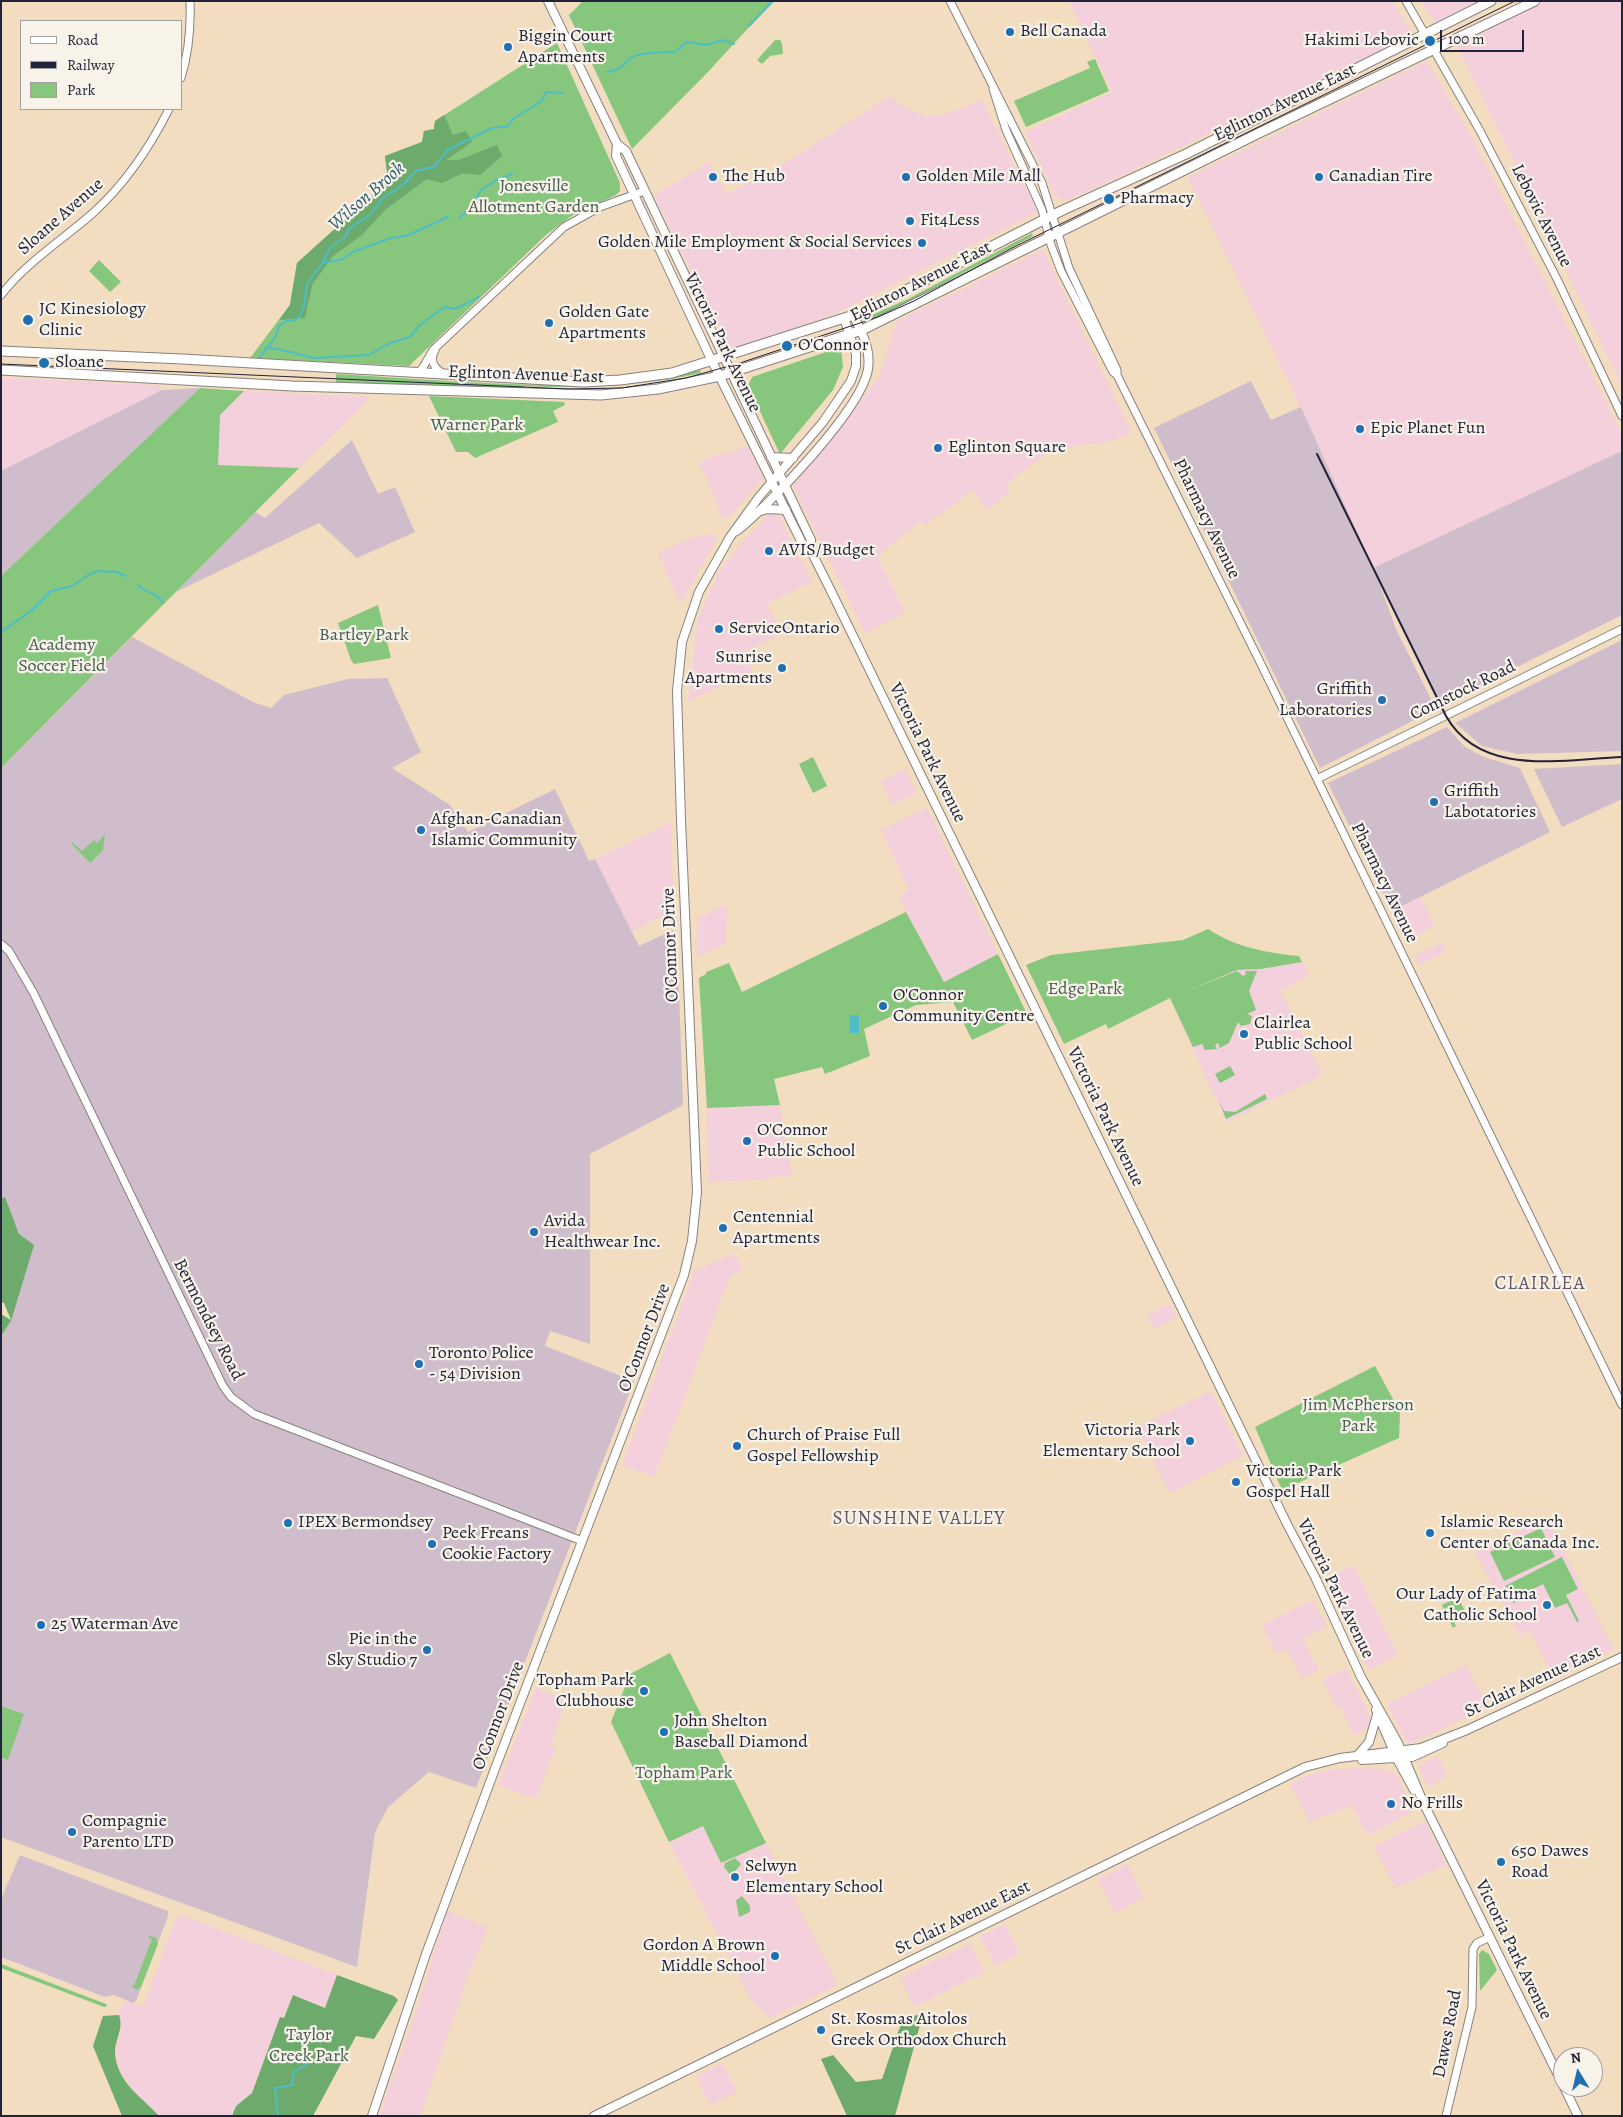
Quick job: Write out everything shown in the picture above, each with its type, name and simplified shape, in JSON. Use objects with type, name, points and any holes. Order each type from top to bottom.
[{"type":"main road","name":"Victoria Park Avenue","points":[[548,1],[617,144],[626,151],[811,540],[811,551]]},
{"type":"main road","name":"Eglinton Avenue East","points":[[1,351],[182,359],[526,380],[611,381],[672,373],[853,315],[1048,218],[1186,154],[1491,1]]},
{"type":"main road","name":"Eglinton Avenue East","points":[[1,370],[292,386],[601,395],[658,389],[720,376],[862,330],[1535,1]]},
{"type":"main road","name":"Victoria Park Avenue","points":[[617,144],[616,156],[712,361],[802,543],[811,551],[1316,1580],[1422,1802],[1553,2064]]},
{"type":"main road","points":[[778,493],[843,418],[862,388],[869,361],[862,330],[853,315]]},
{"type":"main road","points":[[772,482],[828,416],[851,381],[856,361],[844,318]]},
{"type":"main road","points":[[771,457],[793,458]]},
{"type":"main road","points":[[792,501],[792,483],[798,470]]},
{"type":"main road","name":"O'Connor Drive","points":[[372,2116],[426,1954],[582,1541],[654,1358],[684,1274],[692,1242],[697,1192],[677,691],[682,642],[699,592],[730,537],[772,482]]},
{"type":"main road","name":"O'Connor Drive","points":[[730,537],[778,493]]},
{"type":"main road","points":[[756,513],[767,509],[786,510]]},
{"type":"main road","name":"St Clair Avenue East","points":[[594,2116],[1305,1768],[1353,1757],[1400,1756],[1457,1734],[1622,1657]]},
{"type":"main road","name":"Victoria Park Avenue","points":[[1371,1697],[1378,1715],[1400,1756]]},
{"type":"main road","points":[[1353,1757],[1369,1742],[1378,1715]]},
{"type":"main road","name":"Victoria Park Avenue","points":[[1569,2097],[1578,2116]]},
{"type":"street","points":[[182,75],[188,55],[191,23],[190,1]]},
{"type":"street","name":"Pharmacy Avenue","points":[[950,1],[1036,170],[1053,235],[1078,305],[1113,372],[1117,375],[1317,779],[1622,1405]]},
{"type":"street","name":"Lebovic Avenue","points":[[1406,1],[1480,131],[1557,279],[1622,416]]},
{"type":"street","name":"Pharmacy Avenue","points":[[994,89],[1006,130],[1048,218]]},
{"type":"street","name":"Sloane Avenue","points":[[1,295],[29,264],[71,232],[113,193],[138,165],[168,110]]},
{"type":"street","points":[[417,373],[422,369],[430,353],[535,252],[564,227],[600,207],[644,191]]},
{"type":"street","points":[[437,348],[432,357],[433,363],[445,374]]},
{"type":"street","name":"Comstock Road","points":[[1317,779],[1622,629]]},
{"type":"street","name":"Bermondsey Road","points":[[1,944],[8,951],[33,992],[164,1266],[223,1386],[231,1397],[254,1414],[582,1541]]},
{"type":"street","name":"Dawes Road","points":[[1446,2116],[1472,2007],[1473,1948],[1477,1943],[1490,1937]]},
{"type":"shaded area","points":[[1069,1],[1392,1],[1410,30],[1409,36],[1404,40],[1067,200],[1055,196],[1025,132],[1112,92]]},
{"type":"shaded area","points":[[1420,1],[1478,1],[1436,23]]},
{"type":"shaded area","points":[[1546,1],[1622,1],[1622,386],[1457,45]]},
{"type":"shaded area","points":[[1427,61],[1477,147],[1622,434],[1622,451],[1373,568],[1301,407],[1188,177]]},
{"type":"shaded area","points":[[891,96],[900,106],[925,116],[941,116],[982,100],[1038,212],[830,316],[730,350],[655,198],[655,194],[696,171],[709,161],[726,194],[783,164]]},
{"type":"shaded area","points":[[1043,250],[1132,433],[1108,442],[1077,445],[1046,454],[1005,485],[1010,492],[987,510],[975,492],[970,492],[924,526],[921,521],[877,556],[905,612],[865,633],[793,486],[879,377],[897,321]]},
{"type":"shaded area","points":[[1,378],[160,385],[162,390],[1,471]]},
{"type":"shaded area","points":[[1251,381],[1271,420],[1301,407],[1373,568],[1622,451],[1622,615],[1440,705],[1376,574],[1396,629],[1436,709],[1320,768],[1154,428]]},
{"type":"shaded area","points":[[200,388],[1,576],[1,471],[162,390]]},
{"type":"shaded area","points":[[244,391],[368,397],[368,400],[299,468],[217,466],[220,415]]},
{"type":"shaded area","points":[[352,440],[378,494],[395,487],[415,532],[357,558],[319,523],[176,592],[255,512],[265,518]]},
{"type":"shaded area","points":[[748,446],[763,478],[730,516],[722,518],[707,478],[699,463],[722,452],[724,455]]},
{"type":"shaded area","points":[[777,512],[812,582],[767,604],[782,634],[744,652],[752,671],[688,702],[698,619],[719,572],[739,546],[770,513]]},
{"type":"shaded area","points":[[713,533],[717,537],[681,604],[658,554],[689,539]]},
{"type":"shaded area","points":[[132,637],[253,702],[271,708],[284,695],[348,679],[387,678],[421,752],[392,768],[450,805],[468,832],[555,789],[589,861],[595,859],[639,946],[673,930],[679,992],[683,1105],[590,1154],[590,1344],[550,1331],[545,1346],[634,1381],[476,1788],[429,1772],[388,1807],[375,1832],[357,1967],[1,1837],[1,1336],[11,1321],[19,1234],[5,1198],[1,1199],[1,768]]},
{"type":"shaded area","points":[[1622,640],[1622,751],[1517,754],[1482,746],[1455,723]]},
{"type":"shaded area","points":[[1447,727],[1465,747],[1484,757],[1520,768],[1550,832],[1392,911],[1328,783]]},
{"type":"shaded area","points":[[1622,764],[1622,799],[1562,827],[1534,769]]},
{"type":"shaded area","points":[[905,769],[917,793],[893,805],[881,781]]},
{"type":"shaded area","points":[[927,808],[998,954],[944,982],[906,912],[899,895],[909,890],[881,830]]},
{"type":"shaded area","points":[[671,822],[673,910],[632,932],[595,859]]},
{"type":"shaded area","points":[[1421,897],[1435,926],[1406,940],[1392,911]]},
{"type":"shaded area","points":[[727,904],[726,944],[697,957],[697,919]]},
{"type":"shaded area","points":[[1442,943],[1446,952],[1419,965],[1415,956]]},
{"type":"shaded area","name":"Clairlea Public School","points":[[1302,962],[1309,976],[1280,991],[1323,1075],[1227,1122],[1170,999],[1237,970],[1261,969]]},
{"type":"shaded area","name":"O'Connor Public School","points":[[780,1105],[792,1175],[754,1180],[709,1182],[707,1108]]},
{"type":"shaded area","points":[[734,1254],[743,1269],[730,1276],[654,1477],[622,1465],[695,1270]]},
{"type":"shaded area","points":[[1170,1304],[1176,1318],[1154,1329],[1147,1315]]},
{"type":"shaded area","name":"Victoria Park Elementary School","points":[[1211,1391],[1243,1455],[1170,1493],[1137,1427]]},
{"type":"shaded area","name":"Our Lady of Fatima Catholic School","points":[[1547,1518],[1614,1650],[1555,1680],[1529,1629],[1520,1637],[1475,1552]]},
{"type":"shaded area","points":[[1354,1565],[1398,1656],[1369,1669],[1325,1582],[1327,1578]]},
{"type":"shaded area","points":[[1313,1600],[1327,1626],[1303,1638],[1318,1670],[1302,1678],[1287,1649],[1275,1653],[1262,1625]]},
{"type":"shaded area","points":[[1466,1665],[1488,1707],[1408,1744],[1387,1704]]},
{"type":"shaded area","points":[[1346,1668],[1374,1725],[1354,1735],[1341,1707],[1337,1708],[1323,1679]]},
{"type":"shaded area","points":[[536,1688],[567,1701],[550,1745],[556,1747],[536,1799],[498,1785]]},
{"type":"shaded area","points":[[1438,1756],[1447,1776],[1429,1787],[1418,1767]]},
{"type":"shaded area","points":[[1369,1767],[1393,1772],[1414,1811],[1367,1836],[1352,1805],[1310,1822],[1290,1784],[1303,1777],[1328,1770]]},
{"type":"shaded area","points":[[1425,1821],[1446,1865],[1396,1888],[1374,1846]]},
{"type":"shaded area","points":[[703,1826],[721,1863],[766,1843],[838,1985],[770,2018],[752,2001],[669,1842]]},
{"type":"shaded area","points":[[20,1855],[168,1911],[168,1916],[136,2001],[133,2003],[114,1995],[105,1997],[1,1957],[1,1899]]},
{"type":"shaded area","points":[[1128,1864],[1144,1898],[1115,1913],[1098,1879]]},
{"type":"shaded area","points":[[447,1911],[488,1927],[469,1973],[420,2116],[379,2116],[416,2012]]},
{"type":"shaded area","points":[[181,1915],[337,1975],[326,2008],[293,1995],[284,2019],[280,2018],[252,2093],[236,2106],[232,2116],[159,2116],[134,2093],[120,2072],[115,2053],[121,2028],[120,2008],[125,2001],[143,2007],[176,1919]]},
{"type":"shaded area","points":[[1005,1924],[1020,1953],[996,1966],[980,1936]]},
{"type":"shaded area","points":[[970,1943],[984,1972],[914,2007],[900,1978]]},
{"type":"shaded area","points":[[722,2063],[737,2092],[710,2105],[696,2076]]},
{"type":"green space","points":[[583,1],[773,1],[707,73],[632,149],[569,15]]},
{"type":"green space","points":[[775,40],[780,40],[783,54],[770,56],[762,64],[757,60]]},
{"type":"green space","name":"Jonesville Allotment Garden","points":[[557,43],[620,183],[620,191],[616,195],[573,215],[547,234],[409,366],[250,358],[290,305],[297,263],[380,188],[387,172],[385,156],[422,142],[424,131],[434,129],[435,121]]},
{"type":"green space","points":[[1095,59],[1109,91],[1026,127],[1014,101],[1090,68],[1087,62]]},
{"type":"green space","points":[[444,115],[453,135],[466,131],[472,142],[446,160],[459,160],[497,145],[502,156],[480,175],[463,173],[442,183],[427,179],[386,209],[362,235],[333,256],[312,285],[305,318],[279,320],[290,305],[297,263],[380,188],[387,172],[385,156],[422,142],[424,131],[434,129],[435,121]]},
{"type":"green space","points":[[1032,233],[1033,236],[910,301],[911,303],[869,322],[867,317],[908,299]]},
{"type":"green space","points":[[99,260],[121,282],[110,292],[89,271]]},
{"type":"green space","points":[[841,347],[843,367],[833,390],[780,454],[748,386],[752,377]]},
{"type":"green space","points":[[700,370],[701,373],[657,381],[590,387],[524,386],[524,388],[336,382],[336,374],[565,385],[656,378]]},
{"type":"green space","name":"Academy Soccer Field","points":[[200,388],[244,391],[220,415],[218,465],[299,468],[1,768],[1,576]]},
{"type":"green space","name":"Warner Park","points":[[429,396],[564,402],[565,405],[553,411],[558,422],[475,458],[468,452],[456,452]]},
{"type":"green space","name":"Bartley Park","points":[[378,605],[391,658],[354,664],[338,623]]},
{"type":"green space","points":[[813,757],[827,786],[813,793],[799,764]]},
{"type":"green space","points":[[105,834],[103,850],[90,863],[71,843],[82,851],[94,840],[97,843]]},
{"type":"green space","points":[[906,912],[944,982],[998,954],[1027,1014],[972,1040],[953,1002],[916,1005],[864,1029],[870,1056],[825,1074],[822,1067],[774,1079],[780,1105],[707,1108],[699,978],[706,974],[706,972],[729,963],[742,992]]},
{"type":"green space","name":"Edge Park","points":[[1208,929],[1240,945],[1299,956],[1302,962],[1261,969],[1237,970],[1180,994],[1237,971],[1243,976],[1246,974],[1245,971],[1257,971],[1249,991],[1256,1010],[1247,1014],[1252,1016],[1250,1024],[1241,1026],[1238,1022],[1229,1043],[1220,1048],[1218,1043],[1215,1045],[1217,1049],[1205,1050],[1202,1044],[1193,1047],[1170,998],[1108,1029],[1106,1024],[1064,1044],[1026,965],[1051,955],[1183,940]]},
{"type":"green space","points":[[1230,1066],[1235,1075],[1220,1083],[1215,1074]]},
{"type":"green space","points":[[1265,1094],[1267,1099],[1226,1119],[1219,1101],[1224,1111],[1235,1112]]},
{"type":"green space","points":[[5,1197],[19,1234],[34,1245],[11,1321],[1,1336],[1,1314],[11,1320],[4,1303],[1,1302],[1,1199]]},
{"type":"green space","name":"Jim McPherson Park","points":[[1375,1366],[1400,1412],[1399,1438],[1282,1490],[1255,1427]]},
{"type":"green space","points":[[1541,1528],[1555,1557],[1504,1581],[1490,1552]]},
{"type":"green space","points":[[1562,1557],[1578,1589],[1566,1595],[1579,1621],[1577,1622],[1567,1603],[1555,1608],[1543,1584],[1525,1593],[1526,1595],[1516,1600],[1514,1604],[1505,1586]]},
{"type":"green space","points":[[1458,1597],[1469,1619],[1466,1621],[1463,1617],[1454,1621],[1456,1626],[1453,1628],[1442,1605]]},
{"type":"green space","name":"Topham Park","points":[[670,1653],[766,1843],[721,1863],[703,1826],[669,1842],[611,1722],[630,1674]]},
{"type":"green space","points":[[1,1706],[24,1714],[8,1760],[1,1757]]},
{"type":"green space","points":[[735,1858],[741,1864],[731,1876],[724,1867],[725,1863]]},
{"type":"green space","points":[[742,1896],[750,1906],[750,1912],[739,1917],[736,1900]]},
{"type":"green space","points":[[150,1936],[156,1938],[158,1944],[141,1987],[137,1990],[130,1985],[134,1986],[152,1939],[148,1938]]},
{"type":"green space","points":[[1482,1950],[1489,1954],[1497,1970],[1480,1991],[1479,1954]]},
{"type":"green space","points":[[1,1964],[107,2006],[104,2007],[1,1968]]},
{"type":"green space","name":"Taylor Creek Park","points":[[337,1975],[394,1996],[398,2000],[374,2039],[356,2036],[313,2116],[232,2116],[236,2106],[252,2093],[280,2017],[284,2018],[293,1995],[325,2008]]},
{"type":"green space","points":[[923,2014],[895,2116],[847,2116],[821,2059],[833,2055],[856,2082],[882,2079],[903,2018]]},
{"type":"green space","points":[[119,2015],[120,2029],[115,2053],[120,2073],[131,2089],[159,2116],[122,2116],[93,2046],[103,2016]]},
{"type":"water","points":[[850,1015],[859,1015],[859,1033],[850,1033]]},
{"type":"waterway","name":"Wilson Brook","points":[[749,26],[773,1]]},
{"type":"waterway","name":"Wilson Brook","points":[[608,72],[619,68],[634,56],[675,52],[687,42],[707,45],[722,40],[734,44]]},
{"type":"waterway","name":"Wilson Brook","points":[[259,358],[275,338],[279,326],[300,316],[304,306],[307,284],[322,264],[330,248],[345,237],[349,229],[370,215],[383,198],[404,184],[416,171],[433,167],[449,149],[492,128],[508,126],[513,119],[542,101],[546,92],[563,93]]},
{"type":"waterway","points":[[459,218],[475,204],[480,191],[495,181],[512,174]]},
{"type":"waterway","points":[[322,263],[343,259],[353,252],[391,238],[406,236],[448,217]]},
{"type":"waterway","points":[[265,348],[278,349],[314,358],[369,355],[390,343],[410,337],[420,325],[444,307],[455,309],[479,297]]},
{"type":"waterway","name":"Wilson Brook","points":[[1,632],[31,611],[51,591],[72,586],[98,571],[116,572],[126,576]]},
{"type":"waterway","name":"Wilson Brook","points":[[138,585],[157,596],[163,603]]},
{"type":"waterway","points":[[278,2116],[275,2088],[292,2085],[294,2072],[313,2060]]},
{"type":"tram line","points":[[1,364],[568,389],[622,388],[686,378],[740,363],[878,317],[914,301],[1012,248],[1515,1]]},
{"type":"railway","points":[[1317,454],[1446,716],[1461,736],[1480,749],[1502,757],[1525,761],[1622,757]]},
{"type":"place","name":"Bell Canada","points":[[1010,32]]},
{"type":"place","name":"Hakimi Lebovic","points":[[1430,41]]},
{"type":"place","name":"Biggin Court Apartments","points":[[508,47]]},
{"type":"place","name":"The Hub","points":[[713,177]]},
{"type":"place","name":"Golden Mile Mall","points":[[906,177]]},
{"type":"place","name":"Canadian Tire","points":[[1319,177]]},
{"type":"place","name":"Pharmacy","points":[[1109,199]]},
{"type":"place","name":"Fit4Less","points":[[910,221]]},
{"type":"place","name":"Golden Mile Employment & Social Services","points":[[922,243]]},
{"type":"place","name":"JC Kinesiology Clinic","points":[[28,320]]},
{"type":"place","name":"Golden Gate Apartments","points":[[549,323]]},
{"type":"place","name":"O'Connor","points":[[787,346]]},
{"type":"place","name":"Sloane","points":[[44,363]]},
{"type":"place","name":"Epic Planet Fun","points":[[1360,429]]},
{"type":"place","name":"Eglinton Square","points":[[938,448]]},
{"type":"place","name":"AVIS/Budget","points":[[769,551]]},
{"type":"place","name":"ServiceOntario","points":[[719,629]]},
{"type":"place","name":"Sunrise Apartments","points":[[782,668]]},
{"type":"place","name":"Griffith Laboratories","points":[[1382,700]]},
{"type":"place","name":"Griffith Labotatories","points":[[1434,802]]},
{"type":"place","name":"Afghan-Canadian Islamic Community","points":[[421,830]]},
{"type":"place","name":"O'Connor Community Centre","points":[[883,1006]]},
{"type":"place","name":"Clairlea Public School","points":[[1244,1034]]},
{"type":"place","name":"O'Connor Public School","points":[[747,1141]]},
{"type":"place","name":"Centennial Apartments","points":[[723,1228]]},
{"type":"place","name":"Avida Healthwear Inc.","points":[[534,1232]]},
{"type":"place","name":"Toronto Police - 54 Division","points":[[419,1364]]},
{"type":"place","name":"Victoria Park Elementary School","points":[[1190,1441]]},
{"type":"place","name":"Church of Praise Full Gospel Fellowship","points":[[737,1446]]},
{"type":"place","name":"Victoria Park Gospel Hall","points":[[1236,1482]]},
{"type":"place","name":"IPEX Bermondsey","points":[[288,1523]]},
{"type":"place","name":"Islamic Research Center of Canada Inc.","points":[[1430,1533]]},
{"type":"place","name":"Peek Freans Cookie Factory","points":[[432,1544]]},
{"type":"place","name":"Our Lady of Fatima Catholic School","points":[[1547,1605]]},
{"type":"place","name":"25 Waterman Ave","points":[[41,1625]]},
{"type":"place","name":"Pie in the Sky Studio 7","points":[[427,1650]]},
{"type":"place","name":"Topham Park Clubhouse","points":[[644,1691]]},
{"type":"place","name":"John Shelton Baseball Diamond","points":[[664,1732]]},
{"type":"place","name":"No Frills","points":[[1391,1804]]},
{"type":"place","name":"Compagnie Parento LTD","points":[[72,1832]]},
{"type":"place","name":"650 Dawes Road","points":[[1501,1862]]},
{"type":"place","name":"Selwyn Elementary School","points":[[735,1877]]},
{"type":"place","name":"Gordon A Brown Middle School","points":[[775,1956]]},
{"type":"place","name":"St. Kosmas Aitolos Greek Orthodox Church","points":[[821,2030]]},
{"type":"district","name":"CLAIRLEA","points":[[1540,1284]]},
{"type":"district","name":"SUNSHINE VALLEY","points":[[919,1519]]}]
